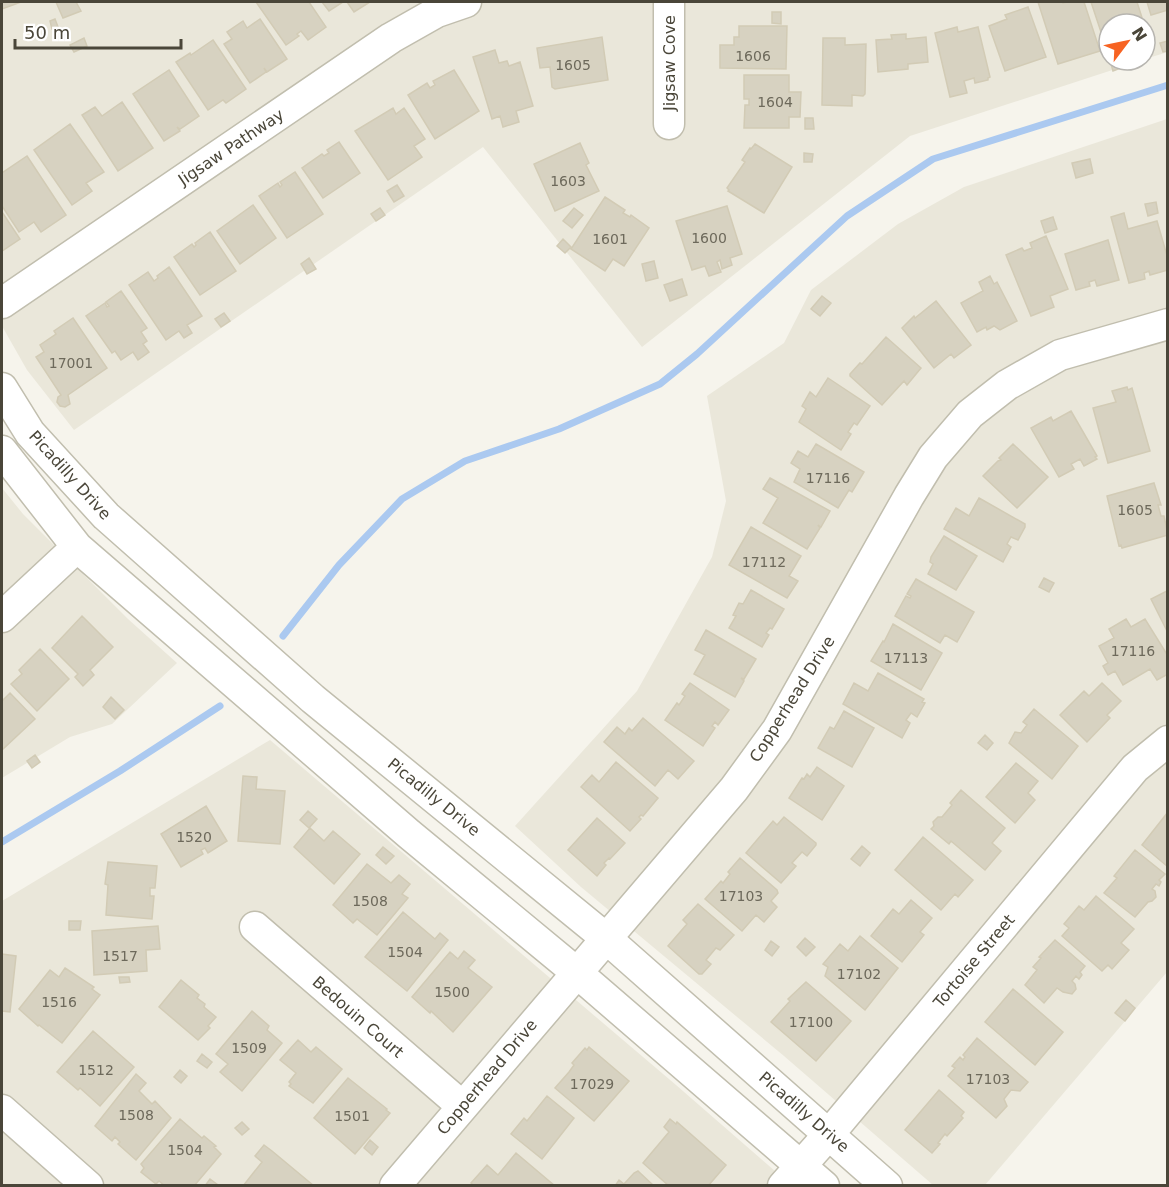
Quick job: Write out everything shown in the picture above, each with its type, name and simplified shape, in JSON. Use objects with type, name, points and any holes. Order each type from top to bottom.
[{"type":"street","name":"Jigsaw Pathway","points":[[2,303],[391,38],[437,12],[466,2]]},
{"type":"street","name":"Jigsaw Cove","points":[[669,2],[669,124]]},
{"type":"street","name":"Copperhead Drive","points":[[395,1185],[734,789],[777,730],[933,457],[970,414],[1007,385],[1060,355],[1166,331]]},
{"type":"street","name":"Picadilly Drive","points":[[2,388],[30,433],[106,516],[313,699],[607,939],[887,1185]]},
{"type":"street","points":[[2,451],[77,547],[409,834],[576,972],[792,1176],[824,1185]]},
{"type":"street","points":[[2,617],[77,547]]},
{"type":"street","name":"Tortoise Street","points":[[792,1176],[1136,768],[1167,741]]},
{"type":"street","name":"Bedouin Court","points":[[255,927],[462,1106]]},
{"type":"street","points":[[2,1110],[88,1185]]},
{"type":"shaded area","points":[[2,2],[1167,2],[1168,52],[1157,55],[1157,12],[1097,12],[1097,72],[1106,72],[910,136],[642,347],[483,147],[74,430],[27,370],[2,326]]},
{"type":"shaded area","points":[[1167,119],[1167,972],[985,1185],[933,1185],[784,1056],[581,887],[515,826],[637,691],[712,557],[726,501],[707,396],[784,343],[811,290],[898,224],[964,187]]},
{"type":"shaded area","points":[[2,488],[23,514],[128,619],[177,663],[112,724],[70,737],[2,778]]},
{"type":"shaded area","points":[[270,740],[791,1185],[2,1185],[2,901]]},
{"type":"building","points":[[2,2],[21,2],[2,9]]},
{"type":"building","points":[[56,2],[76,2],[81,11],[63,18]]},
{"type":"building","points":[[256,2],[309,2],[326,27],[308,40],[301,31],[297,34],[299,36],[286,45]]},
{"type":"building","points":[[322,2],[343,2],[329,11]]},
{"type":"building","points":[[347,2],[370,2],[354,12]]},
{"type":"building","points":[[1038,2],[1084,2],[1097,42],[1097,52],[1058,64]]},
{"type":"building","points":[[1091,2],[1137,2],[1140,12],[1097,12],[1097,20]]},
{"type":"building","points":[[1147,2],[1168,2],[1168,10],[1157,13],[1150,12]]},
{"type":"building","points":[[1028,7],[1046,57],[1005,71],[989,26],[1007,19],[1005,15]]},
{"type":"building","points":[[772,12],[781,12],[781,24],[772,23]]},
{"type":"building","points":[[55,19],[58,27],[52,29],[50,21]]},
{"type":"building","points":[[260,19],[287,59],[267,72],[264,68],[266,72],[250,83],[224,44],[232,39],[227,32],[243,21],[247,28]]},
{"type":"building","points":[[739,26],[787,26],[786,69],[720,68],[720,45],[734,45],[734,37],[739,37]]},
{"type":"building","points":[[957,27],[958,32],[978,27],[990,77],[988,80],[975,83],[974,78],[964,81],[967,93],[950,97],[935,33]]},
{"type":"building","points":[[906,34],[906,39],[926,37],[928,62],[908,64],[908,69],[878,72],[876,40],[892,39],[891,35]]},
{"type":"building","points":[[602,37],[608,80],[555,89],[552,87],[550,67],[540,68],[537,48]]},
{"type":"building","points":[[84,38],[87,46],[74,52],[70,45]]},
{"type":"building","points":[[823,38],[845,38],[845,45],[866,44],[865,94],[863,96],[852,95],[852,106],[822,105]]},
{"type":"building","points":[[213,40],[246,89],[226,103],[223,100],[208,110],[176,62]]},
{"type":"building","points":[[1168,41],[1168,51],[1163,52],[1160,43]]},
{"type":"building","points":[[495,50],[499,63],[507,61],[509,66],[520,62],[533,106],[516,111],[519,122],[503,127],[500,116],[492,119],[473,57]]},
{"type":"building","points":[[169,70],[199,116],[180,129],[177,127],[180,131],[164,141],[133,94]]},
{"type":"building","points":[[454,70],[479,111],[435,139],[408,95],[427,83],[430,88],[435,85],[433,81]]},
{"type":"building","points":[[744,75],[789,75],[789,92],[801,92],[800,117],[789,117],[789,128],[744,128],[745,105],[749,105],[749,99],[744,99]]},
{"type":"building","points":[[122,102],[153,148],[118,171],[82,115],[95,107],[102,116]]},
{"type":"building","points":[[393,108],[396,114],[404,108],[425,139],[414,146],[422,157],[388,180],[355,131]]},
{"type":"building","points":[[805,118],[813,118],[814,129],[805,129]]},
{"type":"building","points":[[70,124],[104,172],[86,183],[92,191],[72,205],[34,150]]},
{"type":"building","points":[[339,142],[360,173],[323,198],[302,168],[322,154],[324,156],[329,153],[327,150]]},
{"type":"building","points":[[580,143],[589,163],[586,165],[599,191],[555,211],[534,164]]},
{"type":"building","points":[[755,144],[792,167],[764,213],[728,191],[727,188],[745,162],[742,160]]},
{"type":"building","points":[[804,153],[813,154],[812,162],[804,162]]},
{"type":"building","points":[[27,156],[66,215],[41,232],[34,222],[19,232],[2,206],[2,173]]},
{"type":"building","points":[[1090,159],[1093,173],[1076,178],[1072,163]]},
{"type":"building","points":[[295,172],[323,214],[287,238],[259,196],[278,183],[280,187],[282,185],[280,182]]},
{"type":"building","points":[[397,185],[404,196],[394,202],[387,191]]},
{"type":"building","points":[[605,197],[625,210],[623,213],[630,217],[631,215],[649,228],[624,266],[613,259],[605,271],[571,249]]},
{"type":"building","points":[[1156,202],[1158,213],[1148,216],[1145,204]]},
{"type":"building","points":[[253,205],[276,238],[240,264],[217,231]]},
{"type":"building","points":[[727,206],[742,254],[730,258],[732,265],[722,269],[720,260],[717,262],[721,272],[709,276],[705,266],[692,270],[676,221]]},
{"type":"building","points":[[380,208],[385,215],[376,221],[371,214]]},
{"type":"building","points":[[574,208],[583,215],[572,228],[563,221]]},
{"type":"building","points":[[2,212],[20,239],[2,251]]},
{"type":"building","points":[[1124,213],[1128,229],[1157,221],[1168,259],[1168,270],[1150,275],[1149,271],[1144,273],[1145,279],[1129,283],[1111,217]]},
{"type":"building","points":[[1053,217],[1057,229],[1045,233],[1041,221]]},
{"type":"building","points":[[210,232],[236,271],[200,295],[174,257],[192,244],[194,247],[195,243]]},
{"type":"building","points":[[1046,236],[1068,289],[1050,296],[1054,307],[1031,316],[1006,255],[1022,248],[1024,251],[1032,248],[1030,243]]},
{"type":"building","points":[[563,239],[571,247],[565,253],[557,246]]},
{"type":"building","points":[[1108,240],[1119,280],[1097,286],[1095,280],[1089,282],[1090,286],[1076,290],[1065,254]]},
{"type":"building","points":[[309,258],[316,269],[307,274],[301,264]]},
{"type":"building","points":[[654,261],[658,278],[646,281],[642,264]]},
{"type":"building","points":[[169,267],[202,316],[187,325],[192,333],[184,338],[179,331],[166,340],[129,285],[148,272],[154,281]]},
{"type":"building","points":[[990,276],[994,284],[997,282],[1017,321],[1000,330],[994,326],[977,332],[961,303],[983,291],[979,282]]},
{"type":"building","points":[[682,279],[687,295],[670,301],[664,285]]},
{"type":"building","points":[[121,291],[147,328],[141,332],[147,341],[143,344],[149,352],[138,360],[133,352],[121,360],[115,351],[112,353],[86,316],[105,303],[107,307],[109,306],[106,302]]},
{"type":"building","points":[[822,296],[831,303],[820,316],[811,309]]},
{"type":"building","points":[[936,301],[971,345],[954,358],[951,354],[934,368],[902,328],[914,316],[915,318]]},
{"type":"building","points":[[224,313],[230,321],[221,327],[215,319]]},
{"type":"building","points":[[73,318],[107,368],[68,395],[70,404],[65,407],[60,406],[57,402],[61,395],[36,357],[44,352],[40,345],[56,334],[54,331]]},
{"type":"building","points":[[886,337],[921,368],[907,385],[904,381],[882,405],[850,374]]},
{"type":"building","points":[[828,378],[870,406],[857,425],[854,423],[848,432],[851,434],[841,450],[799,422],[806,409],[802,406],[810,392],[816,397]]},
{"type":"building","points":[[1127,387],[1128,390],[1132,388],[1150,451],[1108,463],[1093,408],[1116,402],[1112,391]]},
{"type":"building","points":[[1071,411],[1097,459],[1084,466],[1080,459],[1071,464],[1074,469],[1059,477],[1031,428],[1051,417],[1053,421]]},
{"type":"building","points":[[816,444],[864,472],[852,492],[849,490],[838,508],[794,482],[800,469],[791,463],[798,451],[808,457]]},
{"type":"building","points":[[1013,444],[1048,477],[1017,508],[983,476],[1001,460],[999,458]]},
{"type":"building","points":[[770,478],[830,511],[821,527],[818,525],[820,528],[807,549],[763,523],[778,498],[763,489]]},
{"type":"building","points":[[1154,483],[1161,505],[1158,505],[1161,516],[1164,516],[1168,535],[1122,548],[1121,545],[1119,546],[1107,496]]},
{"type":"building","points":[[979,498],[1025,524],[1018,540],[1011,537],[1007,544],[1011,547],[1003,562],[944,529],[956,508],[969,516]]},
{"type":"building","points":[[751,527],[801,556],[789,576],[798,581],[787,598],[729,565]]},
{"type":"building","points":[[944,536],[977,556],[956,590],[928,574],[933,564],[930,562],[931,557]]},
{"type":"building","points":[[1044,578],[1054,583],[1049,592],[1039,587]]},
{"type":"building","points":[[916,579],[974,612],[957,642],[945,635],[940,643],[895,616],[906,596],[910,598],[911,596],[907,594]]},
{"type":"building","points":[[751,590],[784,609],[772,629],[770,628],[766,633],[769,635],[762,647],[729,628],[736,616],[733,615],[739,603],[743,604]]},
{"type":"building","points":[[1168,592],[1168,633],[1151,599]]},
{"type":"building","points":[[82,616],[113,647],[90,670],[94,675],[83,686],[75,677],[78,674],[52,648]]},
{"type":"building","points":[[1126,619],[1131,627],[1145,619],[1168,656],[1168,674],[1157,680],[1150,669],[1123,685],[1115,671],[1108,675],[1103,666],[1108,663],[1099,646],[1114,638],[1109,629]]},
{"type":"building","points":[[893,624],[942,653],[921,690],[871,661]]},
{"type":"building","points":[[706,630],[756,659],[744,679],[741,678],[744,681],[735,697],[694,674],[705,655],[695,650]]},
{"type":"building","points":[[40,649],[69,679],[37,711],[11,684],[22,674],[19,670]]},
{"type":"building","points":[[878,673],[924,699],[922,702],[925,703],[917,717],[911,713],[906,720],[910,723],[902,738],[843,704],[854,683],[868,691]]},
{"type":"building","points":[[690,683],[729,710],[718,725],[715,722],[712,726],[715,728],[703,746],[665,720],[677,703],[679,705],[685,696],[682,694]]},
{"type":"building","points":[[1102,683],[1121,701],[1107,715],[1110,718],[1087,742],[1060,715],[1084,691],[1089,696]]},
{"type":"building","points":[[10,693],[35,719],[2,750],[2,701]]},
{"type":"building","points":[[111,697],[124,710],[115,719],[103,707]]},
{"type":"building","points":[[1034,709],[1078,746],[1052,779],[1009,743],[1015,732],[1021,733],[1027,725],[1023,722]]},
{"type":"building","points":[[844,711],[874,728],[852,767],[818,748],[830,727],[834,729]]},
{"type":"building","points":[[643,718],[694,761],[678,779],[668,770],[655,786],[604,742],[617,727],[625,734],[629,728],[632,731]]},
{"type":"building","points":[[985,735],[993,743],[987,750],[978,743]]},
{"type":"building","points":[[35,755],[40,762],[32,768],[27,761]]},
{"type":"building","points":[[616,762],[658,798],[643,816],[639,817],[641,819],[630,831],[581,787],[592,775],[599,782]]},
{"type":"building","points":[[1016,763],[1038,781],[1028,793],[1035,800],[1015,823],[986,797]]},
{"type":"building","points":[[817,767],[844,786],[822,820],[789,798],[802,778],[804,779],[807,774],[810,777]]},
{"type":"building","points":[[243,776],[257,777],[256,789],[285,791],[280,844],[238,841]]},
{"type":"building","points":[[961,790],[1005,828],[992,843],[1001,851],[985,870],[951,841],[949,844],[931,829],[934,826],[933,822],[938,817],[942,817]]},
{"type":"building","points":[[206,806],[227,841],[208,853],[205,848],[201,850],[203,854],[181,867],[161,834]]},
{"type":"building","points":[[308,811],[317,819],[309,828],[300,820]]},
{"type":"building","points":[[1168,812],[1168,867],[1142,845]]},
{"type":"building","points":[[784,817],[816,845],[807,856],[802,852],[792,863],[796,866],[781,883],[746,853],[773,821],[777,825]]},
{"type":"building","points":[[597,818],[625,843],[604,863],[606,865],[597,876],[568,850]]},
{"type":"building","points":[[310,828],[324,841],[333,831],[360,854],[334,884],[294,847]]},
{"type":"building","points":[[923,837],[973,880],[958,897],[955,894],[941,910],[895,870]]},
{"type":"building","points":[[862,846],[870,853],[860,866],[851,859]]},
{"type":"building","points":[[383,847],[394,856],[386,864],[376,855]]},
{"type":"building","points":[[1135,850],[1165,874],[1159,880],[1161,882],[1159,886],[1156,884],[1152,889],[1156,897],[1148,902],[1135,917],[1104,893],[1117,878],[1114,876]]},
{"type":"building","points":[[740,858],[778,893],[771,901],[777,907],[764,922],[756,915],[742,931],[705,899],[721,881],[723,883],[730,874],[728,872]]},
{"type":"building","points":[[108,862],[157,866],[155,888],[150,888],[150,896],[154,896],[152,919],[106,915],[108,885],[105,884]]},
{"type":"building","points":[[367,864],[391,883],[399,875],[410,884],[402,894],[408,898],[377,935],[357,919],[353,923],[333,905]]},
{"type":"building","points":[[1096,896],[1134,929],[1121,943],[1129,950],[1112,969],[1108,965],[1102,971],[1062,936],[1069,928],[1064,924],[1079,906],[1084,910]]},
{"type":"building","points":[[911,900],[932,918],[920,932],[924,935],[902,962],[871,936],[893,909],[899,914]]},
{"type":"building","points":[[698,904],[734,935],[720,950],[716,948],[706,960],[711,964],[702,974],[699,974],[668,946],[687,924],[683,920]]},
{"type":"building","points":[[403,912],[435,939],[440,933],[448,940],[407,991],[365,957]]},
{"type":"building","points":[[69,921],[81,921],[80,930],[69,930]]},
{"type":"building","points":[[158,926],[160,949],[146,950],[147,971],[94,975],[92,931]]},
{"type":"building","points":[[860,936],[898,968],[865,1010],[825,976],[828,967],[823,964],[840,944],[848,951]]},
{"type":"building","points":[[805,938],[815,947],[806,956],[797,947]]},
{"type":"building","points":[[1055,940],[1085,966],[1080,972],[1082,975],[1079,979],[1076,976],[1072,981],[1076,989],[1072,994],[1057,988],[1044,1003],[1025,985],[1037,970],[1033,967],[1041,958],[1039,957]]},
{"type":"building","points":[[771,941],[779,947],[772,956],[765,950]]},
{"type":"building","points":[[464,951],[475,960],[468,968],[492,987],[453,1032],[412,997],[450,952],[458,959]]},
{"type":"building","points":[[2,954],[16,956],[10,1012],[2,1011]]},
{"type":"building","points":[[65,968],[94,987],[92,989],[100,995],[62,1043],[19,1009],[50,970],[59,977]]},
{"type":"building","points":[[119,977],[129,977],[130,982],[120,983]]},
{"type":"building","points":[[181,980],[199,995],[197,998],[216,1017],[208,1026],[210,1028],[198,1040],[159,1007]]},
{"type":"building","points":[[806,982],[851,1021],[816,1061],[771,1022],[790,1001],[788,999]]},
{"type":"building","points":[[1013,989],[1063,1032],[1035,1065],[985,1022]]},
{"type":"building","points":[[1126,1000],[1135,1008],[1125,1021],[1115,1013]]},
{"type":"building","points":[[252,1011],[269,1026],[267,1030],[282,1043],[242,1091],[220,1072],[228,1064],[216,1054]]},
{"type":"building","points":[[93,1031],[134,1067],[100,1106],[57,1072]]},
{"type":"building","points":[[977,1038],[1028,1082],[1020,1091],[1011,1090],[1004,1099],[1007,1106],[996,1118],[948,1076],[955,1068],[952,1066],[960,1057],[963,1060],[965,1057],[963,1055]]},
{"type":"building","points":[[298,1040],[311,1052],[316,1047],[342,1069],[313,1103],[289,1086],[291,1084],[289,1082],[296,1073],[280,1060]]},
{"type":"building","points":[[589,1047],[629,1081],[594,1121],[555,1088],[574,1065],[572,1063],[585,1048],[587,1050]]},
{"type":"building","points":[[202,1054],[212,1062],[207,1068],[197,1061]]},
{"type":"building","points":[[180,1070],[187,1076],[181,1083],[174,1077]]},
{"type":"building","points":[[136,1074],[146,1083],[139,1091],[152,1104],[155,1101],[171,1118],[136,1160],[118,1144],[120,1142],[115,1137],[112,1141],[95,1126]]},
{"type":"building","points":[[348,1078],[390,1113],[355,1154],[314,1118]]},
{"type":"building","points":[[939,1090],[964,1112],[961,1116],[963,1118],[947,1136],[945,1134],[932,1153],[905,1130]]},
{"type":"building","points":[[547,1096],[574,1118],[542,1159],[511,1134],[524,1118],[527,1121]]},
{"type":"building","points":[[180,1119],[202,1138],[204,1136],[216,1146],[214,1147],[221,1154],[194,1186],[165,1186],[159,1181],[156,1184],[141,1172],[144,1168],[141,1164]]},
{"type":"building","points":[[670,1119],[676,1124],[677,1122],[726,1165],[708,1186],[669,1186],[643,1163],[669,1132],[664,1127]]},
{"type":"building","points":[[242,1122],[249,1129],[242,1135],[235,1128]]},
{"type":"building","points":[[370,1140],[378,1147],[372,1155],[364,1148]]},
{"type":"building","points":[[264,1145],[314,1186],[243,1186],[262,1162],[255,1156]]},
{"type":"building","points":[[516,1153],[555,1186],[474,1186],[471,1183],[487,1165],[498,1175]]},
{"type":"building","points":[[638,1171],[654,1186],[615,1186],[619,1180],[624,1184]]},
{"type":"building","points":[[210,1179],[218,1185],[205,1186]]},
{"type":"waterway","points":[[283,636],[339,565],[402,499],[465,461],[559,429],[660,384],[697,354],[847,216],[933,159],[1168,85]]},
{"type":"waterway","points":[[2,842],[120,771],[220,706]]}]
